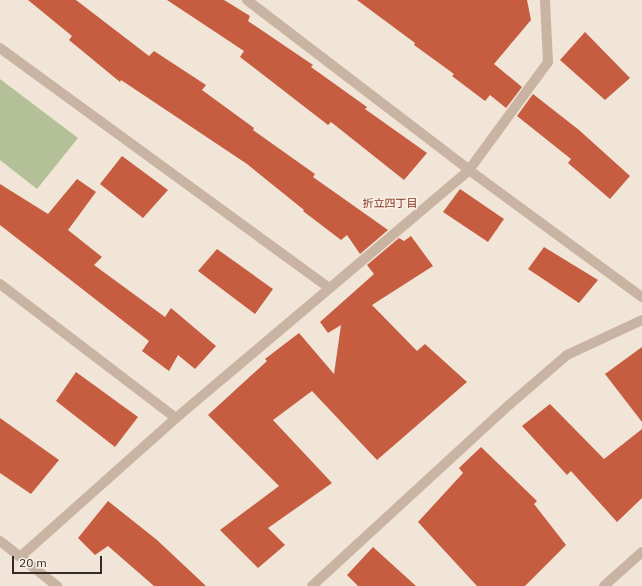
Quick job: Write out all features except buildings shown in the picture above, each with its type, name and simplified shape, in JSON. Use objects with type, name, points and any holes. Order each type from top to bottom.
[{"type":"street","points":[[247,0],[469,170],[642,297]]},
{"type":"street","points":[[20,557],[176,418],[469,170],[548,62],[545,0]]},
{"type":"street","points":[[0,48],[329,288]]},
{"type":"street","points":[[0,284],[176,418]]},
{"type":"street","points":[[312,586],[509,404],[567,355],[642,320]]},
{"type":"street","points":[[0,542],[57,586]]},
{"type":"street","points":[[604,586],[642,552]]},
{"type":"green space","points":[[0,79],[78,138],[37,189],[0,160]]},
{"type":"district","name":"折立四丁目","points":[[390,203]]}]
